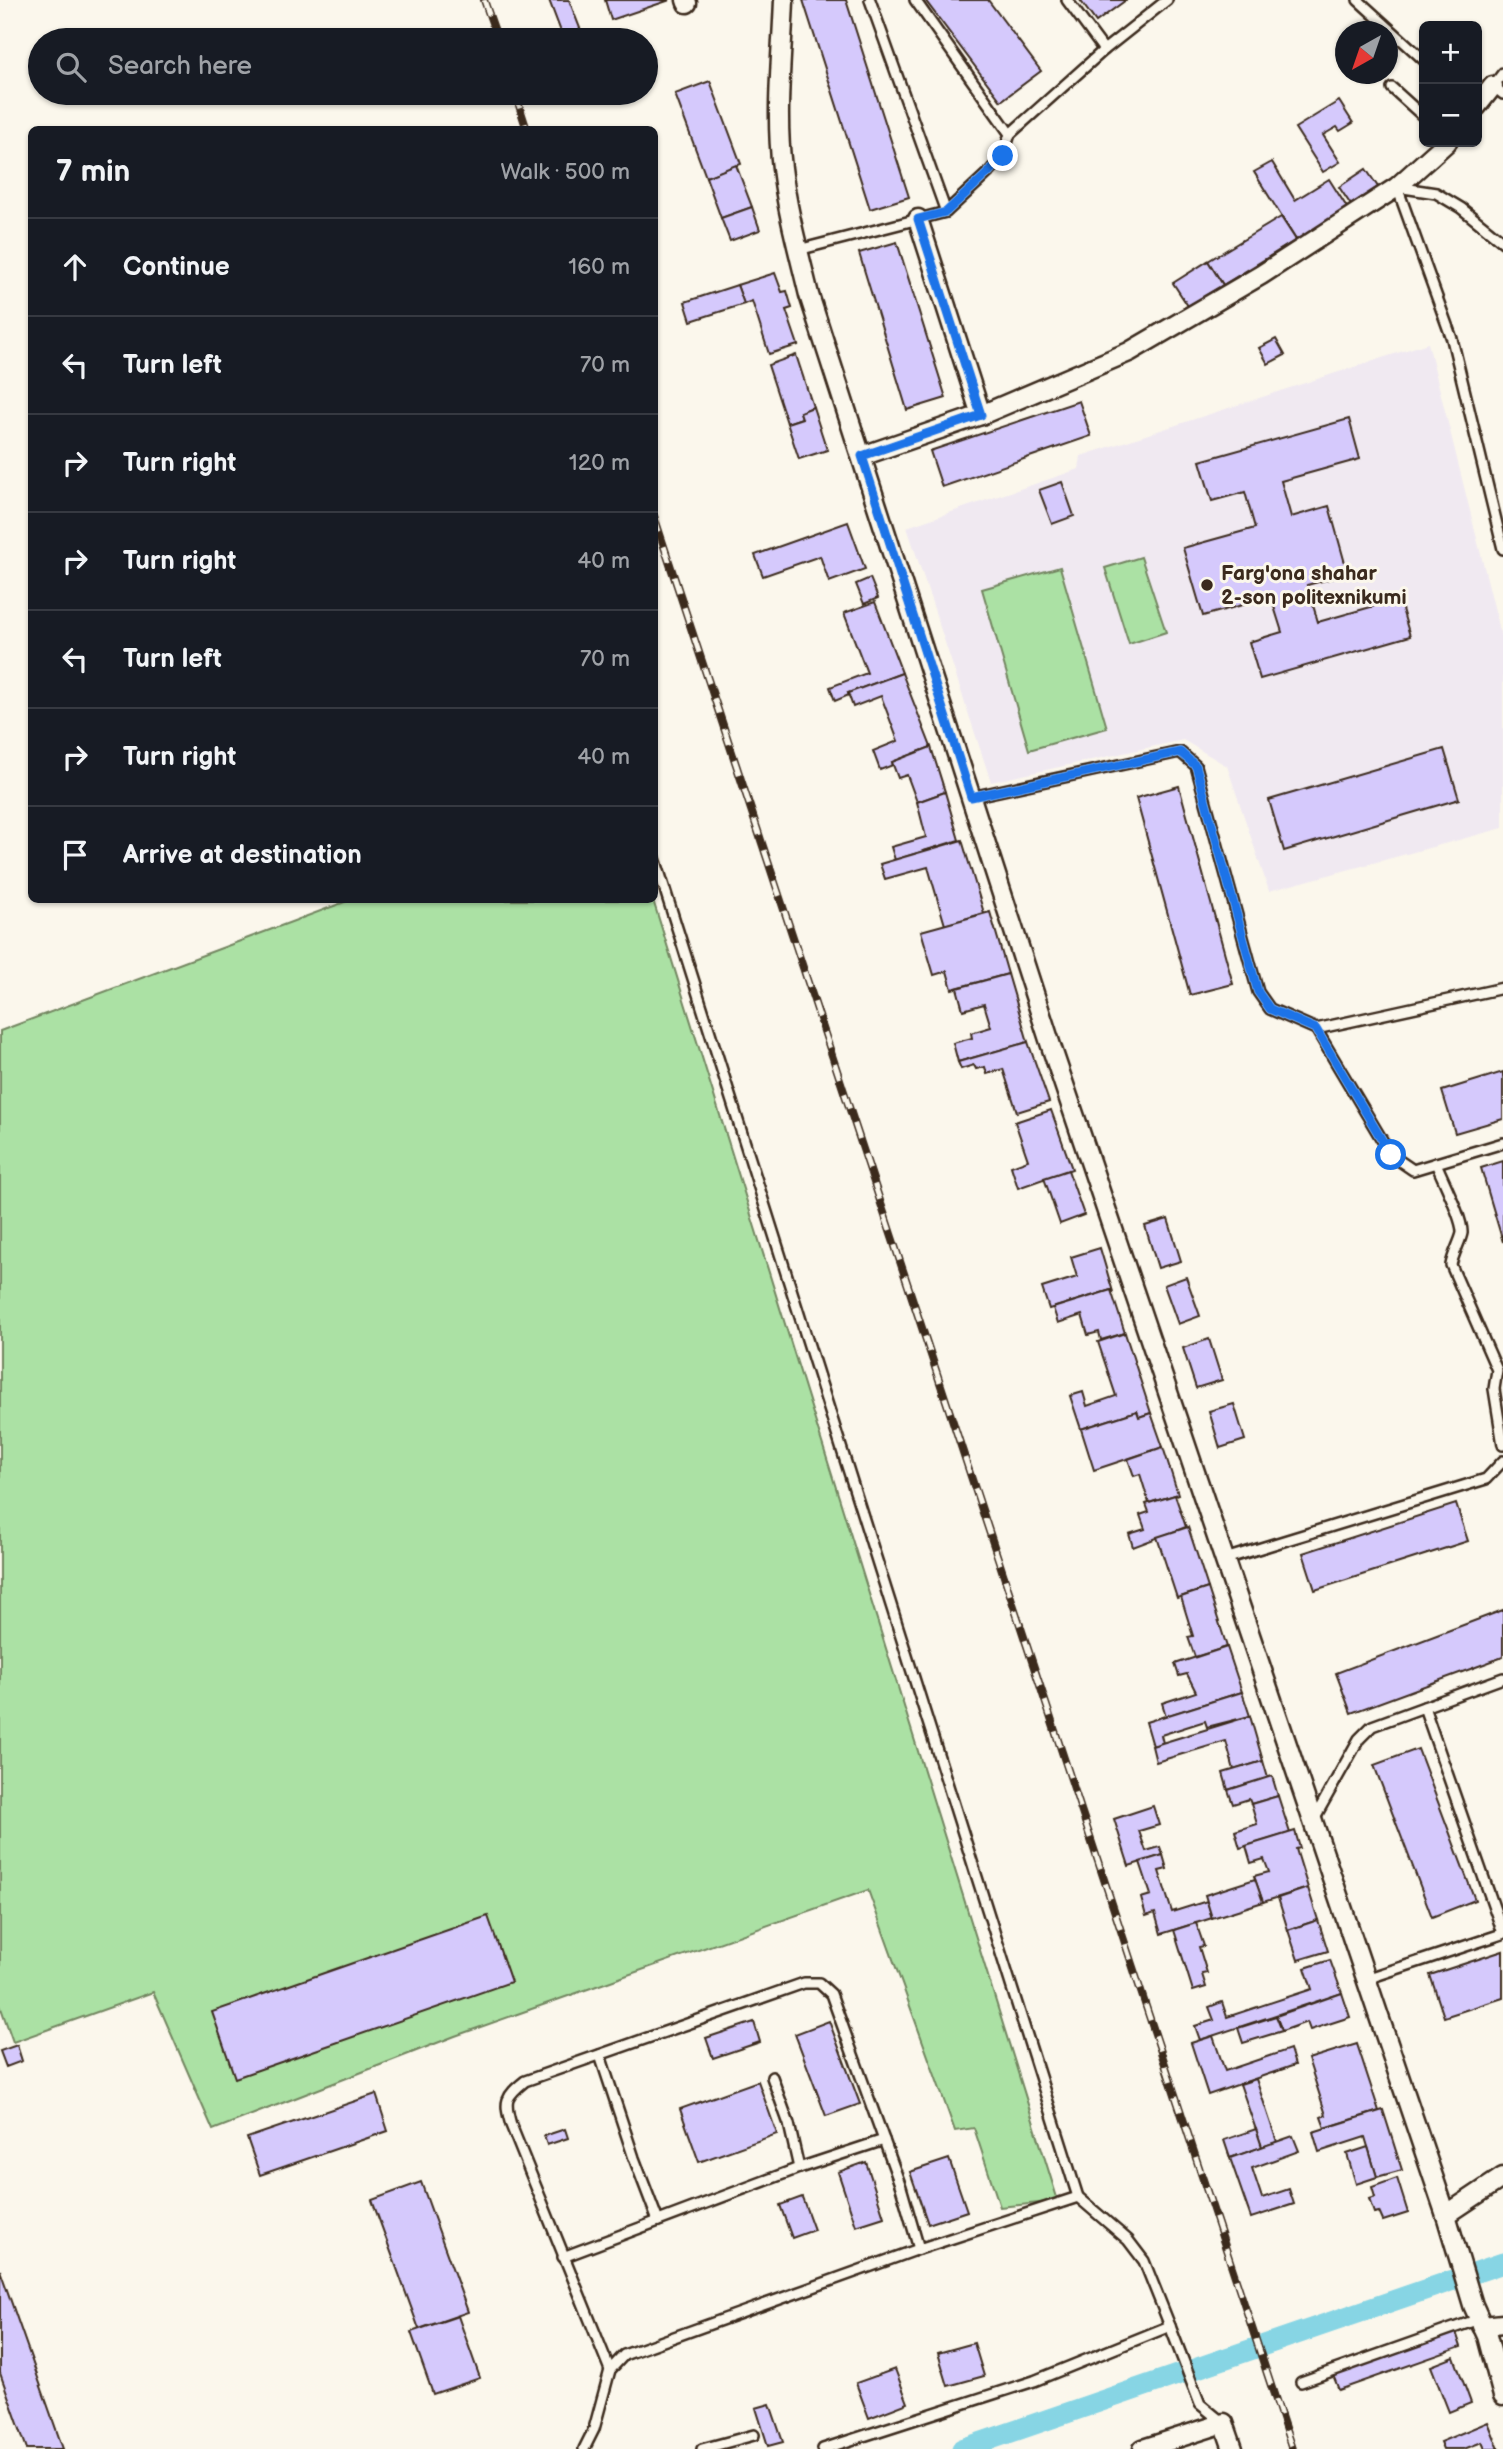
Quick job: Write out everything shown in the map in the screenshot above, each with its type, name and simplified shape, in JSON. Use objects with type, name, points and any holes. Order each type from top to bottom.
[{"type":"street","points":[[784,0],[779,125],[782,167],[809,295],[1053,1052],[1446,2215],[1454,2247],[1485,2325],[1503,2396]]},
{"type":"street","points":[[1482,101],[1500,84]]},
{"type":"street","points":[[862,456],[981,415],[1129,352],[1261,275],[1397,187],[1441,147]]},
{"type":"street","points":[[918,219],[981,415]]},
{"type":"street","points":[[1446,2215],[1503,2177]]},
{"type":"street","points":[[1485,2325],[1503,2324]]},
{"type":"street","points":[[1143,2449],[1223,2423],[1233,2449]]},
{"type":"lane","points":[[870,0],[946,212]]},
{"type":"lane","points":[[915,0],[1010,134]]},
{"type":"lane","points":[[1067,0],[1104,50]]},
{"type":"lane","points":[[798,250],[946,212],[1003,156],[1010,134],[1104,50],[1167,0]]},
{"type":"lane","points":[[1358,0],[1419,55]]},
{"type":"lane","points":[[1392,88],[1419,112]]},
{"type":"lane","points":[[1503,242],[1461,208],[1436,193],[1397,187],[1452,339],[1503,549]]},
{"type":"lane","points":[[971,797],[1180,752],[1196,766],[1258,992],[1270,1009],[1316,1029],[1391,1155],[1413,1170],[1503,1143]]},
{"type":"lane","points":[[658,868],[1078,2197],[1128,2240],[1144,2261],[1200,2404],[1223,2423]]},
{"type":"lane","points":[[1316,1029],[1503,988]]},
{"type":"lane","points":[[1436,1163],[1461,1224],[1462,1235],[1453,1251],[1451,1265],[1500,1369],[1494,1389],[1503,1444]]},
{"type":"lane","points":[[1225,1559],[1486,1479],[1503,1461]]},
{"type":"lane","points":[[1313,1821],[1359,1740],[1372,1726],[1503,1678]]},
{"type":"lane","points":[[1366,1979],[1502,1933],[1424,1707]]},
{"type":"lane","points":[[610,2370],[511,2125],[506,2105],[511,2092],[525,2081],[804,1983],[819,1983],[831,1994],[884,2140],[919,2249]]},
{"type":"lane","points":[[600,2055],[658,2221]]},
{"type":"lane","points":[[772,2077],[789,2124],[799,2168]]},
{"type":"lane","points":[[563,2257],[799,2168],[884,2140]]},
{"type":"lane","points":[[584,2449],[594,2429],[610,2370],[624,2355],[919,2249],[1078,2197]]},
{"type":"lane","points":[[1301,2382],[1485,2325]]},
{"type":"lane","points":[[823,2449],[1034,2381],[1170,2326]]},
{"type":"lane","points":[[702,2449],[754,2435]]},
{"type":"shaded area","name":"Farg'ona shahar 2-son politexnikumi","points":[[1428,343],[1503,643],[1503,828],[1269,891],[1227,766],[1183,740],[991,782],[907,527],[1079,469],[1081,456]]},
{"type":"green space","points":[[1141,557],[1166,632],[1129,644],[1105,568]]},
{"type":"green space","points":[[1060,567],[1107,728],[1029,750],[982,589]]},
{"type":"green space","points":[[342,903],[654,903],[1058,2201],[1000,2207],[974,2128],[955,2131],[868,1890],[455,2036],[213,2130],[153,1992],[13,2042],[0,2005],[0,1031]]},
{"type":"building","points":[[549,0],[569,0],[580,28],[560,28]]},
{"type":"building","points":[[605,0],[670,0],[611,20]]},
{"type":"building","points":[[803,0],[846,0],[909,197],[870,209]]},
{"type":"building","points":[[925,0],[988,0],[1041,71],[1001,101]]},
{"type":"building","points":[[1080,0],[1126,0],[1096,22]]},
{"type":"building","points":[[710,81],[741,164],[706,177],[675,94]]},
{"type":"building","points":[[1339,101],[1353,123],[1340,131],[1337,127],[1323,135],[1340,162],[1323,172],[1295,128]]},
{"type":"building","points":[[1272,162],[1295,200],[1329,179],[1348,209],[1296,240],[1254,172]]},
{"type":"building","points":[[736,165],[752,207],[721,218],[706,177]]},
{"type":"building","points":[[1366,169],[1378,187],[1351,205],[1339,187]]},
{"type":"building","points":[[752,207],[760,230],[730,241],[721,218]]},
{"type":"building","points":[[1281,217],[1296,240],[1223,285],[1208,261]]},
{"type":"building","points":[[897,242],[946,398],[907,410],[859,253]]},
{"type":"building","points":[[1208,261],[1223,285],[1188,306],[1173,283]]},
{"type":"building","points":[[775,273],[782,292],[787,291],[792,308],[786,310],[798,345],[769,354],[752,301],[744,304],[737,285]]},
{"type":"building","points":[[737,285],[744,304],[691,321],[685,302]]},
{"type":"building","points":[[1276,339],[1285,355],[1268,364],[1259,348]]},
{"type":"building","points":[[796,355],[813,407],[800,412],[802,418],[787,423],[768,365]]},
{"type":"building","points":[[1079,401],[1091,436],[942,487],[930,451]]},
{"type":"building","points":[[813,407],[827,450],[799,459],[787,423],[802,418],[800,412]]},
{"type":"building","points":[[1349,419],[1360,459],[1281,481],[1291,517],[1329,506],[1348,574],[1307,585],[1318,622],[1399,599],[1410,636],[1260,679],[1249,642],[1282,632],[1271,597],[1203,616],[1183,548],[1255,528],[1245,492],[1212,501],[1200,461]]},
{"type":"building","points":[[1062,482],[1074,516],[1052,524],[1039,490]]},
{"type":"building","points":[[848,522],[865,569],[829,582],[820,556],[763,576],[755,555]]},
{"type":"building","points":[[870,578],[878,598],[864,604],[856,584]]},
{"type":"building","points":[[875,602],[902,673],[848,693],[849,695],[835,701],[830,687],[867,673],[844,613]]},
{"type":"building","points":[[902,673],[931,747],[892,762],[893,765],[880,770],[873,751],[898,741],[881,696],[853,707],[848,693]]},
{"type":"building","points":[[931,747],[945,792],[917,802],[907,775],[898,778],[892,762]]},
{"type":"building","points":[[1444,749],[1459,799],[1284,851],[1269,800]]},
{"type":"building","points":[[1179,786],[1233,984],[1190,995],[1136,798]]},
{"type":"building","points":[[945,792],[959,840],[895,860],[891,847],[926,837],[917,802]]},
{"type":"building","points":[[962,840],[984,913],[945,925],[928,867],[885,879],[880,864]]},
{"type":"building","points":[[990,912],[1008,974],[952,989],[947,971],[934,975],[921,931]]},
{"type":"building","points":[[1008,974],[1028,1042],[958,1062],[953,1043],[972,1038],[971,1033],[991,1027],[984,1004],[963,1010],[957,988]]},
{"type":"building","points":[[1028,1042],[1049,1102],[1017,1112],[1003,1069],[987,1074],[985,1067],[976,1069],[974,1065],[961,1069],[958,1062]]},
{"type":"building","points":[[1503,1072],[1503,1119],[1455,1133],[1442,1091]]},
{"type":"building","points":[[1051,1110],[1072,1169],[1018,1188],[1011,1166],[1028,1160],[1015,1122]]},
{"type":"building","points":[[1503,1161],[1503,1242],[1481,1168]]},
{"type":"building","points":[[1068,1170],[1084,1215],[1060,1224],[1044,1178]]},
{"type":"building","points":[[1168,1219],[1181,1261],[1158,1268],[1145,1226]]},
{"type":"building","points":[[1100,1248],[1113,1292],[1111,1290],[1049,1309],[1042,1288],[1077,1277],[1071,1257]]},
{"type":"building","points":[[1186,1277],[1200,1316],[1178,1324],[1164,1285]]},
{"type":"building","points":[[1111,1290],[1125,1333],[1101,1340],[1099,1332],[1088,1335],[1082,1315],[1058,1323],[1053,1308]]},
{"type":"building","points":[[1125,1333],[1151,1413],[1139,1417],[1137,1411],[1081,1429],[1070,1396],[1083,1392],[1087,1406],[1116,1396],[1098,1342]]},
{"type":"building","points":[[1209,1339],[1222,1380],[1196,1388],[1183,1348]]},
{"type":"building","points":[[1234,1404],[1245,1440],[1220,1448],[1209,1411]]},
{"type":"building","points":[[1137,1411],[1139,1417],[1151,1413],[1163,1447],[1094,1470],[1081,1429]]},
{"type":"building","points":[[1163,1447],[1178,1494],[1149,1503],[1140,1474],[1134,1476],[1128,1459]]},
{"type":"building","points":[[1175,1495],[1186,1527],[1133,1547],[1129,1534],[1145,1529],[1140,1515],[1149,1512],[1146,1504]]},
{"type":"building","points":[[1456,1504],[1468,1541],[1315,1590],[1303,1553]]},
{"type":"building","points":[[1188,1527],[1208,1588],[1177,1598],[1157,1537]]},
{"type":"building","points":[[1208,1588],[1227,1647],[1195,1657],[1188,1637],[1193,1636],[1181,1597]]},
{"type":"building","points":[[1503,1610],[1503,1657],[1351,1713],[1336,1673]]},
{"type":"building","points":[[1227,1647],[1242,1692],[1166,1716],[1162,1703],[1196,1692],[1187,1674],[1179,1676],[1175,1664]]},
{"type":"building","points":[[1242,1692],[1250,1716],[1207,1727],[1205,1721],[1161,1735],[1163,1743],[1153,1746],[1146,1722]]},
{"type":"building","points":[[1250,1716],[1263,1761],[1234,1770],[1226,1741],[1156,1762],[1152,1746]]},
{"type":"building","points":[[1418,1749],[1475,1900],[1432,1917],[1374,1765]]},
{"type":"building","points":[[1263,1761],[1268,1778],[1228,1790],[1223,1773]]},
{"type":"building","points":[[1272,1776],[1278,1796],[1251,1804],[1249,1799],[1233,1804],[1228,1790]]},
{"type":"building","points":[[1278,1796],[1290,1833],[1240,1848],[1235,1831],[1257,1824],[1251,1804]]},
{"type":"building","points":[[1153,1806],[1159,1825],[1139,1831],[1146,1851],[1160,1847],[1163,1855],[1129,1866],[1114,1819]]},
{"type":"building","points":[[1295,1831],[1300,1848],[1296,1849],[1308,1888],[1263,1902],[1254,1876],[1269,1872],[1264,1859],[1251,1863],[1246,1846]]},
{"type":"building","points":[[1163,1855],[1167,1869],[1159,1871],[1172,1912],[1207,1901],[1212,1918],[1161,1934],[1155,1913],[1146,1916],[1141,1898],[1151,1895],[1140,1862]]},
{"type":"building","points":[[1255,1879],[1263,1902],[1212,1918],[1205,1895]]},
{"type":"building","points":[[1308,1888],[1318,1920],[1288,1930],[1278,1898]]},
{"type":"building","points":[[488,1916],[511,1982],[235,2078],[212,2012]]},
{"type":"building","points":[[1318,1920],[1328,1951],[1298,1960],[1288,1930]]},
{"type":"building","points":[[1196,1923],[1204,1946],[1199,1947],[1207,1973],[1202,1974],[1206,1987],[1193,1991],[1174,1930]]},
{"type":"building","points":[[1503,1951],[1503,1998],[1444,2017],[1430,1975]]},
{"type":"building","points":[[1330,1960],[1342,1993],[1200,2040],[1195,2026],[1214,2020],[1209,2007],[1222,2002],[1227,2017],[1312,1989],[1305,1968]]},
{"type":"building","points":[[1342,1993],[1350,2017],[1310,2030],[1307,2022],[1282,2031],[1276,2016]]},
{"type":"building","points":[[1276,2016],[1282,2031],[1243,2043],[1238,2028]]},
{"type":"building","points":[[829,2021],[860,2104],[826,2116],[795,2034]]},
{"type":"building","points":[[754,2022],[760,2042],[713,2058],[706,2038]]},
{"type":"building","points":[[1213,2036],[1225,2071],[1290,2049],[1295,2065],[1208,2095],[1191,2043]]},
{"type":"building","points":[[1357,2044],[1379,2111],[1325,2128],[1321,2117],[1326,2115],[1308,2059]]},
{"type":"building","points":[[17,2045],[22,2061],[6,2067],[0,2051]]},
{"type":"building","points":[[1256,2079],[1277,2142],[1262,2147],[1240,2084]]},
{"type":"building","points":[[758,2081],[777,2134],[699,2162],[680,2109]]},
{"type":"building","points":[[376,2094],[388,2131],[260,2175],[247,2138]]},
{"type":"building","points":[[1383,2110],[1402,2170],[1377,2177],[1365,2137],[1319,2152],[1313,2132]]},
{"type":"building","points":[[565,2129],[568,2138],[547,2145],[544,2136]]},
{"type":"building","points":[[1256,2129],[1262,2147],[1230,2158],[1224,2140]]},
{"type":"building","points":[[1293,2136],[1299,2151],[1252,2168],[1262,2198],[1289,2189],[1294,2204],[1251,2218],[1230,2158]]},
{"type":"building","points":[[1368,2147],[1377,2177],[1356,2184],[1347,2154]]},
{"type":"building","points":[[949,2159],[967,2211],[928,2224],[910,2172]]},
{"type":"building","points":[[866,2162],[884,2217],[856,2226],[838,2172]]},
{"type":"building","points":[[1397,2178],[1408,2213],[1383,2221],[1379,2212],[1374,2213],[1369,2199],[1375,2197],[1372,2187]]},
{"type":"building","points":[[421,2182],[468,2312],[419,2329],[372,2200]]},
{"type":"building","points":[[802,2197],[814,2230],[792,2238],[780,2205]]},
{"type":"building","points":[[0,2270],[63,2449],[27,2449],[0,2373]]},
{"type":"building","points":[[458,2316],[480,2378],[433,2394],[411,2332]]},
{"type":"building","points":[[1456,2332],[1461,2347],[1339,2390],[1333,2375]]},
{"type":"building","points":[[974,2343],[984,2376],[948,2386],[938,2353]]},
{"type":"building","points":[[1454,2357],[1471,2403],[1449,2412],[1431,2366]]},
{"type":"building","points":[[895,2369],[908,2403],[869,2418],[856,2383]]},
{"type":"building","points":[[770,2404],[783,2442],[768,2446],[756,2408]]},
{"type":"building","points":[[1488,2422],[1499,2449],[1485,2449],[1482,2442],[1464,2449],[1443,2449],[1440,2442]]},
{"type":"waterway","points":[[962,2449],[1503,2263]]},
{"type":"railway","points":[[484,0],[494,28]]},
{"type":"railway","points":[[519,105],[526,126]]},
{"type":"railway","points":[[658,528],[1292,2449]]},
{"type":"place","name":"Farg'ona shahar 2-son politexnikumi","points":[[1207,585]]},
{"type":"route","points":[[1003,156],[946,212],[918,219],[981,415],[862,456],[971,797],[1180,752],[1196,766],[1258,992],[1270,1009],[1316,1029],[1391,1155]]}]
